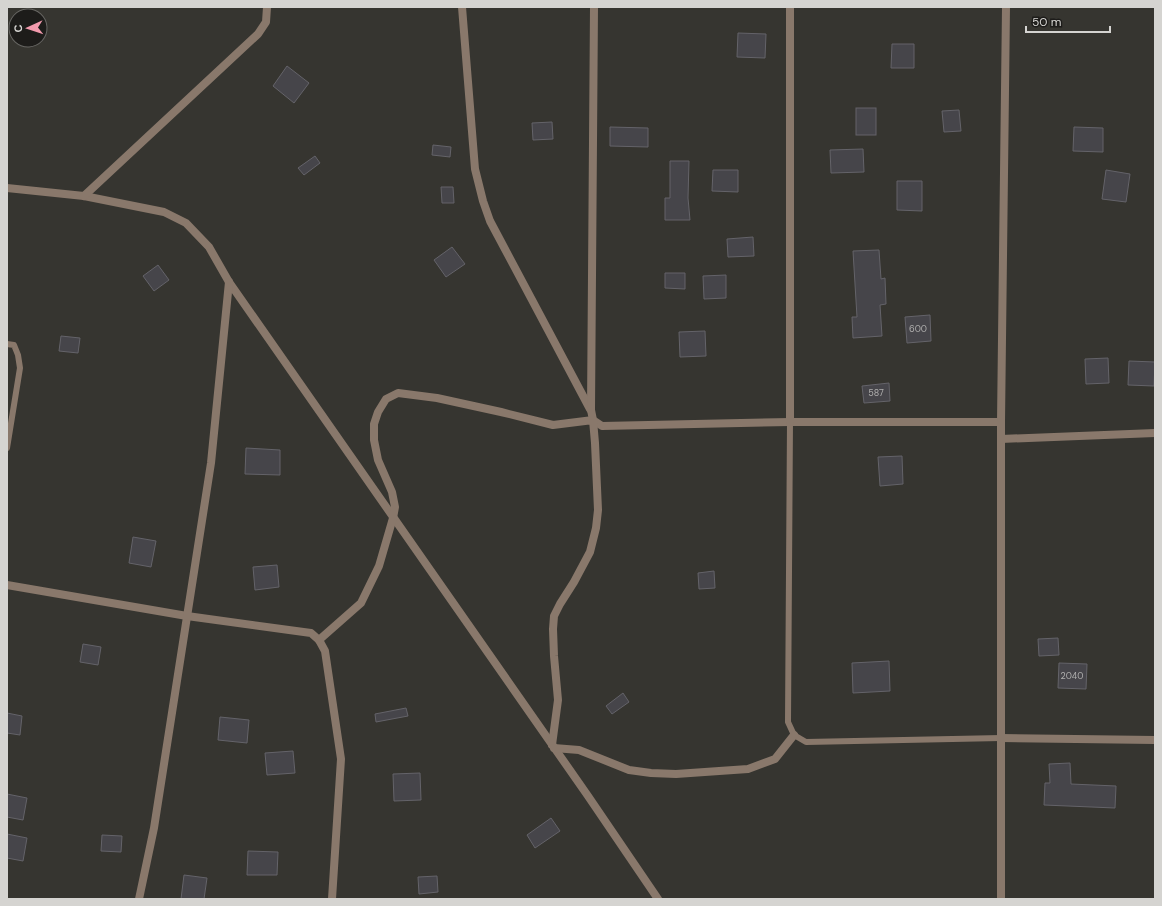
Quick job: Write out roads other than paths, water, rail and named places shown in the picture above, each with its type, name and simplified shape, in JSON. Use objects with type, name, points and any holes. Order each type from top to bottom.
[{"type":"street","points":[[84,196],[258,34],[266,22],[267,7]]},
{"type":"street","points":[[462,7],[475,169],[483,201],[490,221],[591,410]]},
{"type":"street","points":[[553,746],[558,700],[554,656],[554,616],[590,552],[596,528],[598,510],[595,443],[591,410],[594,7]]},
{"type":"street","points":[[790,7],[790,422]]},
{"type":"street","points":[[1001,899],[1001,422],[1006,7]]},
{"type":"street","points":[[7,188],[84,196],[164,212],[186,223],[209,247],[229,282],[658,899]]},
{"type":"street","points":[[140,899],[154,828],[211,463],[229,282]]},
{"type":"street","points":[[320,640],[361,603],[379,566],[395,507],[392,492],[378,460],[374,440],[374,424],[378,412],[386,399],[398,393],[437,398],[553,425],[593,420],[602,426],[790,422],[1001,422]]},
{"type":"street","points":[[1001,439],[1155,432]]},
{"type":"street","points":[[7,585],[187,616],[311,633],[320,640],[325,651],[341,758],[332,899]]},
{"type":"street","points":[[553,746],[579,750],[629,770],[676,774],[748,769],[775,759],[794,735]]},
{"type":"street","points":[[1001,738],[1155,740]]},
{"type":"lane","points":[[7,344],[14,345],[18,355],[20,368],[7,448]]},
{"type":"lane","points":[[790,422],[788,722],[794,735],[806,742],[1001,738]]}]
